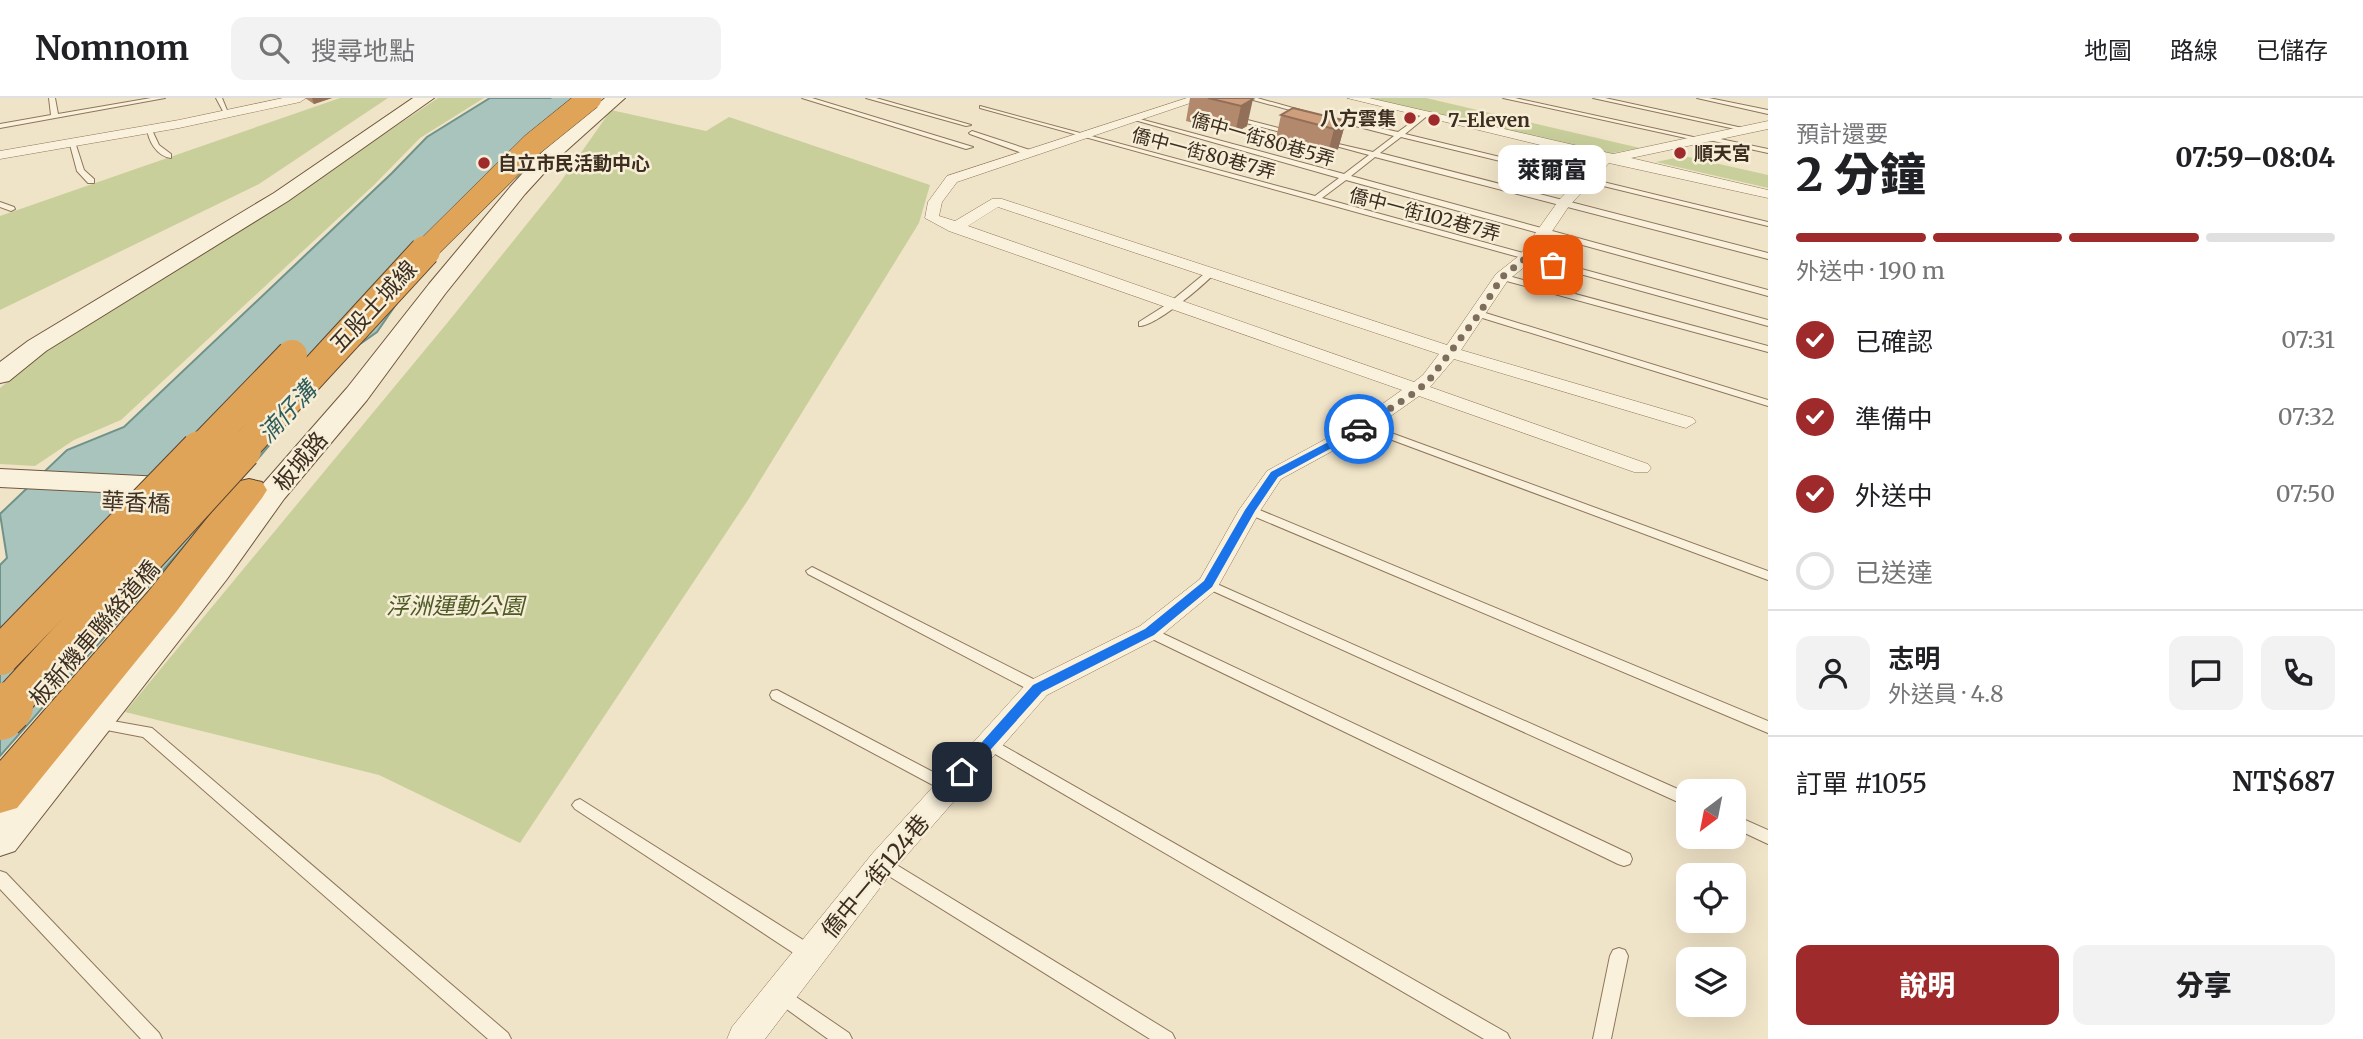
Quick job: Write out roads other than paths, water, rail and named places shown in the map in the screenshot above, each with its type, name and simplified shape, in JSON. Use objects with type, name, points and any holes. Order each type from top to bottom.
[{"type":"highway","name":"五股土城線","points":[[0,656],[425,220],[495,154],[566,98]]},
{"type":"highway","name":"五股土城線","points":[[0,715],[398,278],[533,144],[590,98]]},
{"type":"highway","points":[[0,794],[245,502]]},
{"type":"street","points":[[0,155],[149,129],[300,98]]},
{"type":"street","points":[[0,375],[37,346],[281,197],[425,98]]},
{"type":"street","name":"板城路","points":[[0,838],[93,722],[245,502],[357,394],[437,289],[518,190],[551,155],[616,98]]},
{"type":"street","points":[[1353,98],[1768,194]]},
{"type":"street","points":[[1191,104],[1134,119],[952,179],[940,193],[931,211],[932,218],[1172,305],[1641,468]]},
{"type":"street","points":[[1611,159],[1768,125]]},
{"type":"street","name":"僑中一街124巷","points":[[744,1039],[882,863],[1038,688],[1149,632],[1208,584],[1250,510],[1274,475],[1364,426],[1417,391],[1430,379],[1479,314],[1502,277],[1526,258],[1564,203],[1585,180],[1604,160],[1611,159]]},
{"type":"street","points":[[954,228],[997,202],[1450,352],[1686,422]]},
{"type":"street","name":"華香橋","points":[[9,486],[245,502]]},
{"type":"lane","points":[[52,98],[55,117]]},
{"type":"lane","points":[[0,127],[162,98]]},
{"type":"lane","points":[[219,98],[227,114]]},
{"type":"lane","points":[[805,98],[969,147]]},
{"type":"lane","points":[[869,98],[970,129],[1033,154]]},
{"type":"lane","points":[[1248,98],[1312,113]]},
{"type":"lane","points":[[1506,98],[1768,151]]},
{"type":"lane","points":[[1596,98],[1749,130]]},
{"type":"lane","points":[[1700,98],[1768,112]]},
{"type":"lane","points":[[982,107],[1084,136]]},
{"type":"lane","points":[[1219,115],[1297,134]]},
{"type":"lane","points":[[1315,200],[1426,115]]},
{"type":"lane","points":[[1324,117],[1768,224]]},
{"type":"lane","name":"僑中一街80巷5弄","points":[[1134,119],[1343,178]]},
{"type":"lane","points":[[149,129],[156,146],[168,156]]},
{"type":"lane","name":"僑中一街80巷7弄","points":[[1084,136],[1315,200]]},
{"type":"lane","points":[[1310,138],[1768,256]]},
{"type":"lane","points":[[71,142],[81,171],[92,181]]},
{"type":"lane","points":[[1343,178],[1768,293]]},
{"type":"lane","name":"僑中一街102巷7弄","points":[[1315,200],[1768,323]]},
{"type":"lane","points":[[0,204],[11,209]]},
{"type":"lane","points":[[1142,324],[1172,305],[1212,272]]},
{"type":"lane","points":[[1502,277],[1768,349]]},
{"type":"lane","points":[[1479,314],[1768,403]]},
{"type":"lane","points":[[1364,426],[1768,576]]},
{"type":"lane","name":"板新機車聯絡道橋","points":[[0,775],[194,548],[245,502]]},
{"type":"lane","points":[[1250,510],[1768,727]]},
{"type":"lane","points":[[812,570],[1038,688]]},
{"type":"lane","points":[[1208,584],[1676,795]]},
{"type":"lane","points":[[1149,632],[1624,859]]},
{"type":"lane","points":[[777,695],[949,787]]},
{"type":"lane","points":[[93,722],[147,732],[502,1039]]},
{"type":"lane","points":[[988,743],[1501,1039]]},
{"type":"lane","points":[[580,806],[810,954]]},
{"type":"lane","points":[[1746,826],[1768,836]]},
{"type":"lane","points":[[882,863],[1166,1039]]},
{"type":"lane","points":[[0,878],[153,1039]]},
{"type":"lane","points":[[1602,1039],[1619,956]]},
{"type":"lane","points":[[779,994],[843,1039]]},
{"type":"water","points":[[490,98],[560,98],[526,144],[434,249],[377,332],[346,354],[188,542],[0,756],[0,565],[7,558],[0,514],[67,450],[124,427],[427,137]]},
{"type":"waterway","name":"湳仔溝","points":[[508,172],[534,149],[545,115],[567,98]]},
{"type":"place","name":"八方雲集","points":[[1410,118]]},
{"type":"place","name":"7-Eleven","points":[[1434,120]]},
{"type":"place","name":"順天宮","points":[[1680,153]]},
{"type":"place","name":"自立市民活動中心","points":[[484,163]]},
{"type":"place","name":"萊爾富","points":[[1553,265]]},
{"type":"park label","name":"浮洲運動公園","points":[[455,605]]}]
